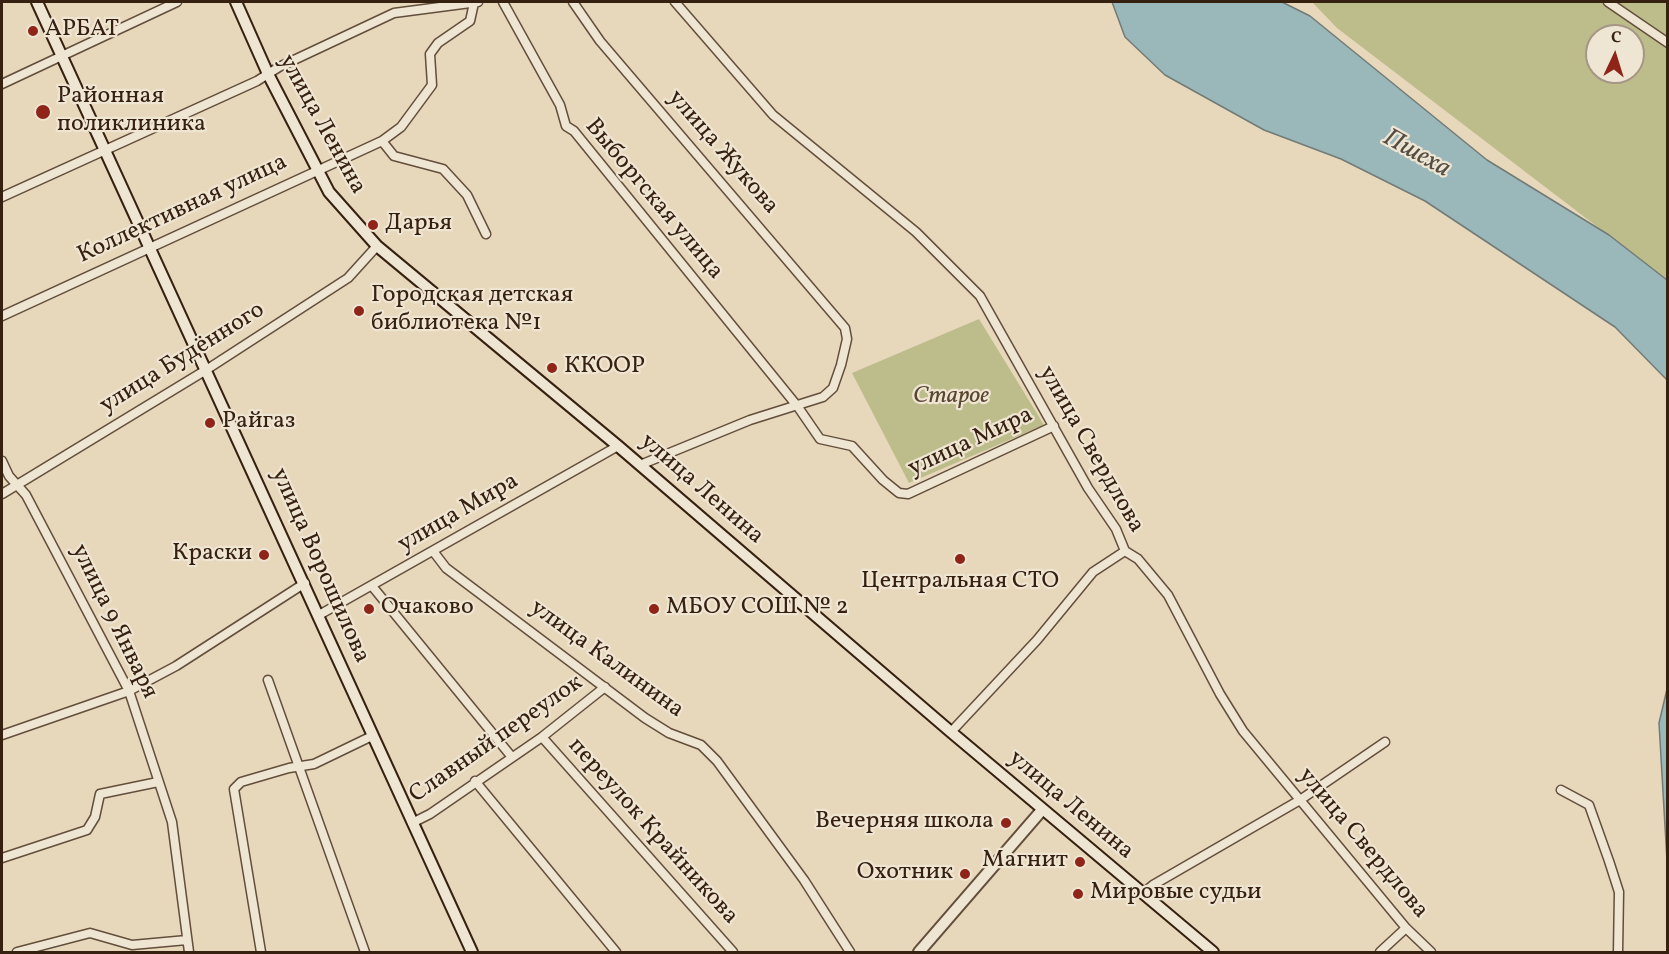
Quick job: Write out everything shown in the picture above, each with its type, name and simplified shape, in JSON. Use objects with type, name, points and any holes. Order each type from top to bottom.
[{"type":"main road","name":"улица Ворошилова","points":[[37,2],[472,952]]},
{"type":"main road","name":"улица Ленина","points":[[236,2],[268,74],[316,170],[329,192],[377,246],[618,446],[1042,810],[1213,952]]},
{"type":"main road","points":[[918,952],[1042,810]]},
{"type":"street","points":[[2,84],[62,58],[177,2]]},
{"type":"street","points":[[2,197],[257,81],[394,13],[476,2]]},
{"type":"street","name":"Коллективная улица","points":[[2,316],[382,141],[401,127],[432,85],[430,54],[438,43],[470,21],[476,2]]},
{"type":"street","name":"Выборгская улица","points":[[503,2],[560,105],[566,126],[574,131],[798,407]]},
{"type":"street","name":"улица Жукова","points":[[573,2],[600,42],[846,328],[847,339],[833,388],[823,397],[798,407]]},
{"type":"street","name":"улица Свердлова","points":[[675,2],[773,115],[916,232],[980,296],[1088,489],[1116,529],[1125,551],[1138,559],[1168,595],[1220,694],[1243,731],[1406,928],[1431,952]]},
{"type":"street","points":[[1608,2],[1668,43]]},
{"type":"street","points":[[382,141],[394,156],[443,170],[467,195],[486,234]]},
{"type":"street","name":"улица Будённого","points":[[2,494],[206,370],[348,278],[377,246]]},
{"type":"street","points":[[640,465],[750,420],[798,407]]},
{"type":"street","name":"улица Мира","points":[[798,407],[820,439],[852,446],[882,480],[899,493],[908,494],[1054,426]]},
{"type":"street","name":"улица Мира","points":[[319,615],[618,446]]},
{"type":"street","name":"улица 9 Января","points":[[2,461],[16,485],[26,495],[85,602],[129,691],[172,822],[189,952]]},
{"type":"street","name":"улица Калинина","points":[[433,551],[446,568],[605,687],[669,733],[701,745],[717,761],[804,880],[850,952]]},
{"type":"street","points":[[951,732],[1037,640],[1093,572],[1125,551]]},
{"type":"street","points":[[2,735],[129,691],[176,666],[305,583]]},
{"type":"street","points":[[372,586],[511,756]]},
{"type":"street","points":[[268,681],[365,952]]},
{"type":"street","name":"Славный переулок","points":[[411,823],[430,814],[511,756],[542,737],[605,687]]},
{"type":"street","points":[[261,952],[234,789],[241,782],[289,768],[314,764],[372,736]]},
{"type":"street","name":"переулок Крайникова","points":[[542,737],[733,952]]},
{"type":"street","points":[[1142,894],[1153,885],[1300,800],[1385,742]]},
{"type":"street","points":[[475,781],[616,952]]},
{"type":"street","points":[[2,858],[87,830],[94,817],[100,794],[158,782]]},
{"type":"street","points":[[1562,790],[1589,805],[1609,861],[1619,892],[1618,952]]},
{"type":"street","points":[[1380,952],[1406,928]]},
{"type":"street","points":[[16,952],[90,933],[132,945],[187,940]]},
{"type":"green space","points":[[1312,2],[1667,2],[1667,280],[1337,28]]},
{"type":"green space","name":"Старое","points":[[979,319],[1044,425],[909,483],[852,373]]},
{"type":"water","name":"Пшеха","points":[[1112,2],[1282,2],[1310,16],[1487,160],[1609,235],[1667,280],[1667,380],[1615,327],[1425,201],[1341,159],[1264,130],[1165,75],[1125,37]]},
{"type":"water","points":[[1668,689],[1667,861],[1659,723]]},
{"type":"place","name":"АРБАТ","points":[[33,31]]},
{"type":"place","name":"Районная поликлиника","points":[[43,112]]},
{"type":"place","name":"Дарья","points":[[373,225]]},
{"type":"place","name":"Городская детская библиотека №1","points":[[359,311]]},
{"type":"place","name":"ККООР","points":[[552,368]]},
{"type":"place","name":"Райгаз","points":[[210,423]]},
{"type":"place","name":"Краски","points":[[264,555]]},
{"type":"place","name":"Центральная СТО","points":[[960,559]]},
{"type":"place","name":"Очаково","points":[[369,609]]},
{"type":"place","name":"МБОУ СОШ № 2","points":[[654,609]]},
{"type":"place","name":"Вечерняя школа","points":[[1006,823]]},
{"type":"place","name":"Магнит","points":[[1080,862]]},
{"type":"place","name":"Охотник","points":[[965,874]]},
{"type":"place","name":"Мировые судьи","points":[[1078,894]]}]
